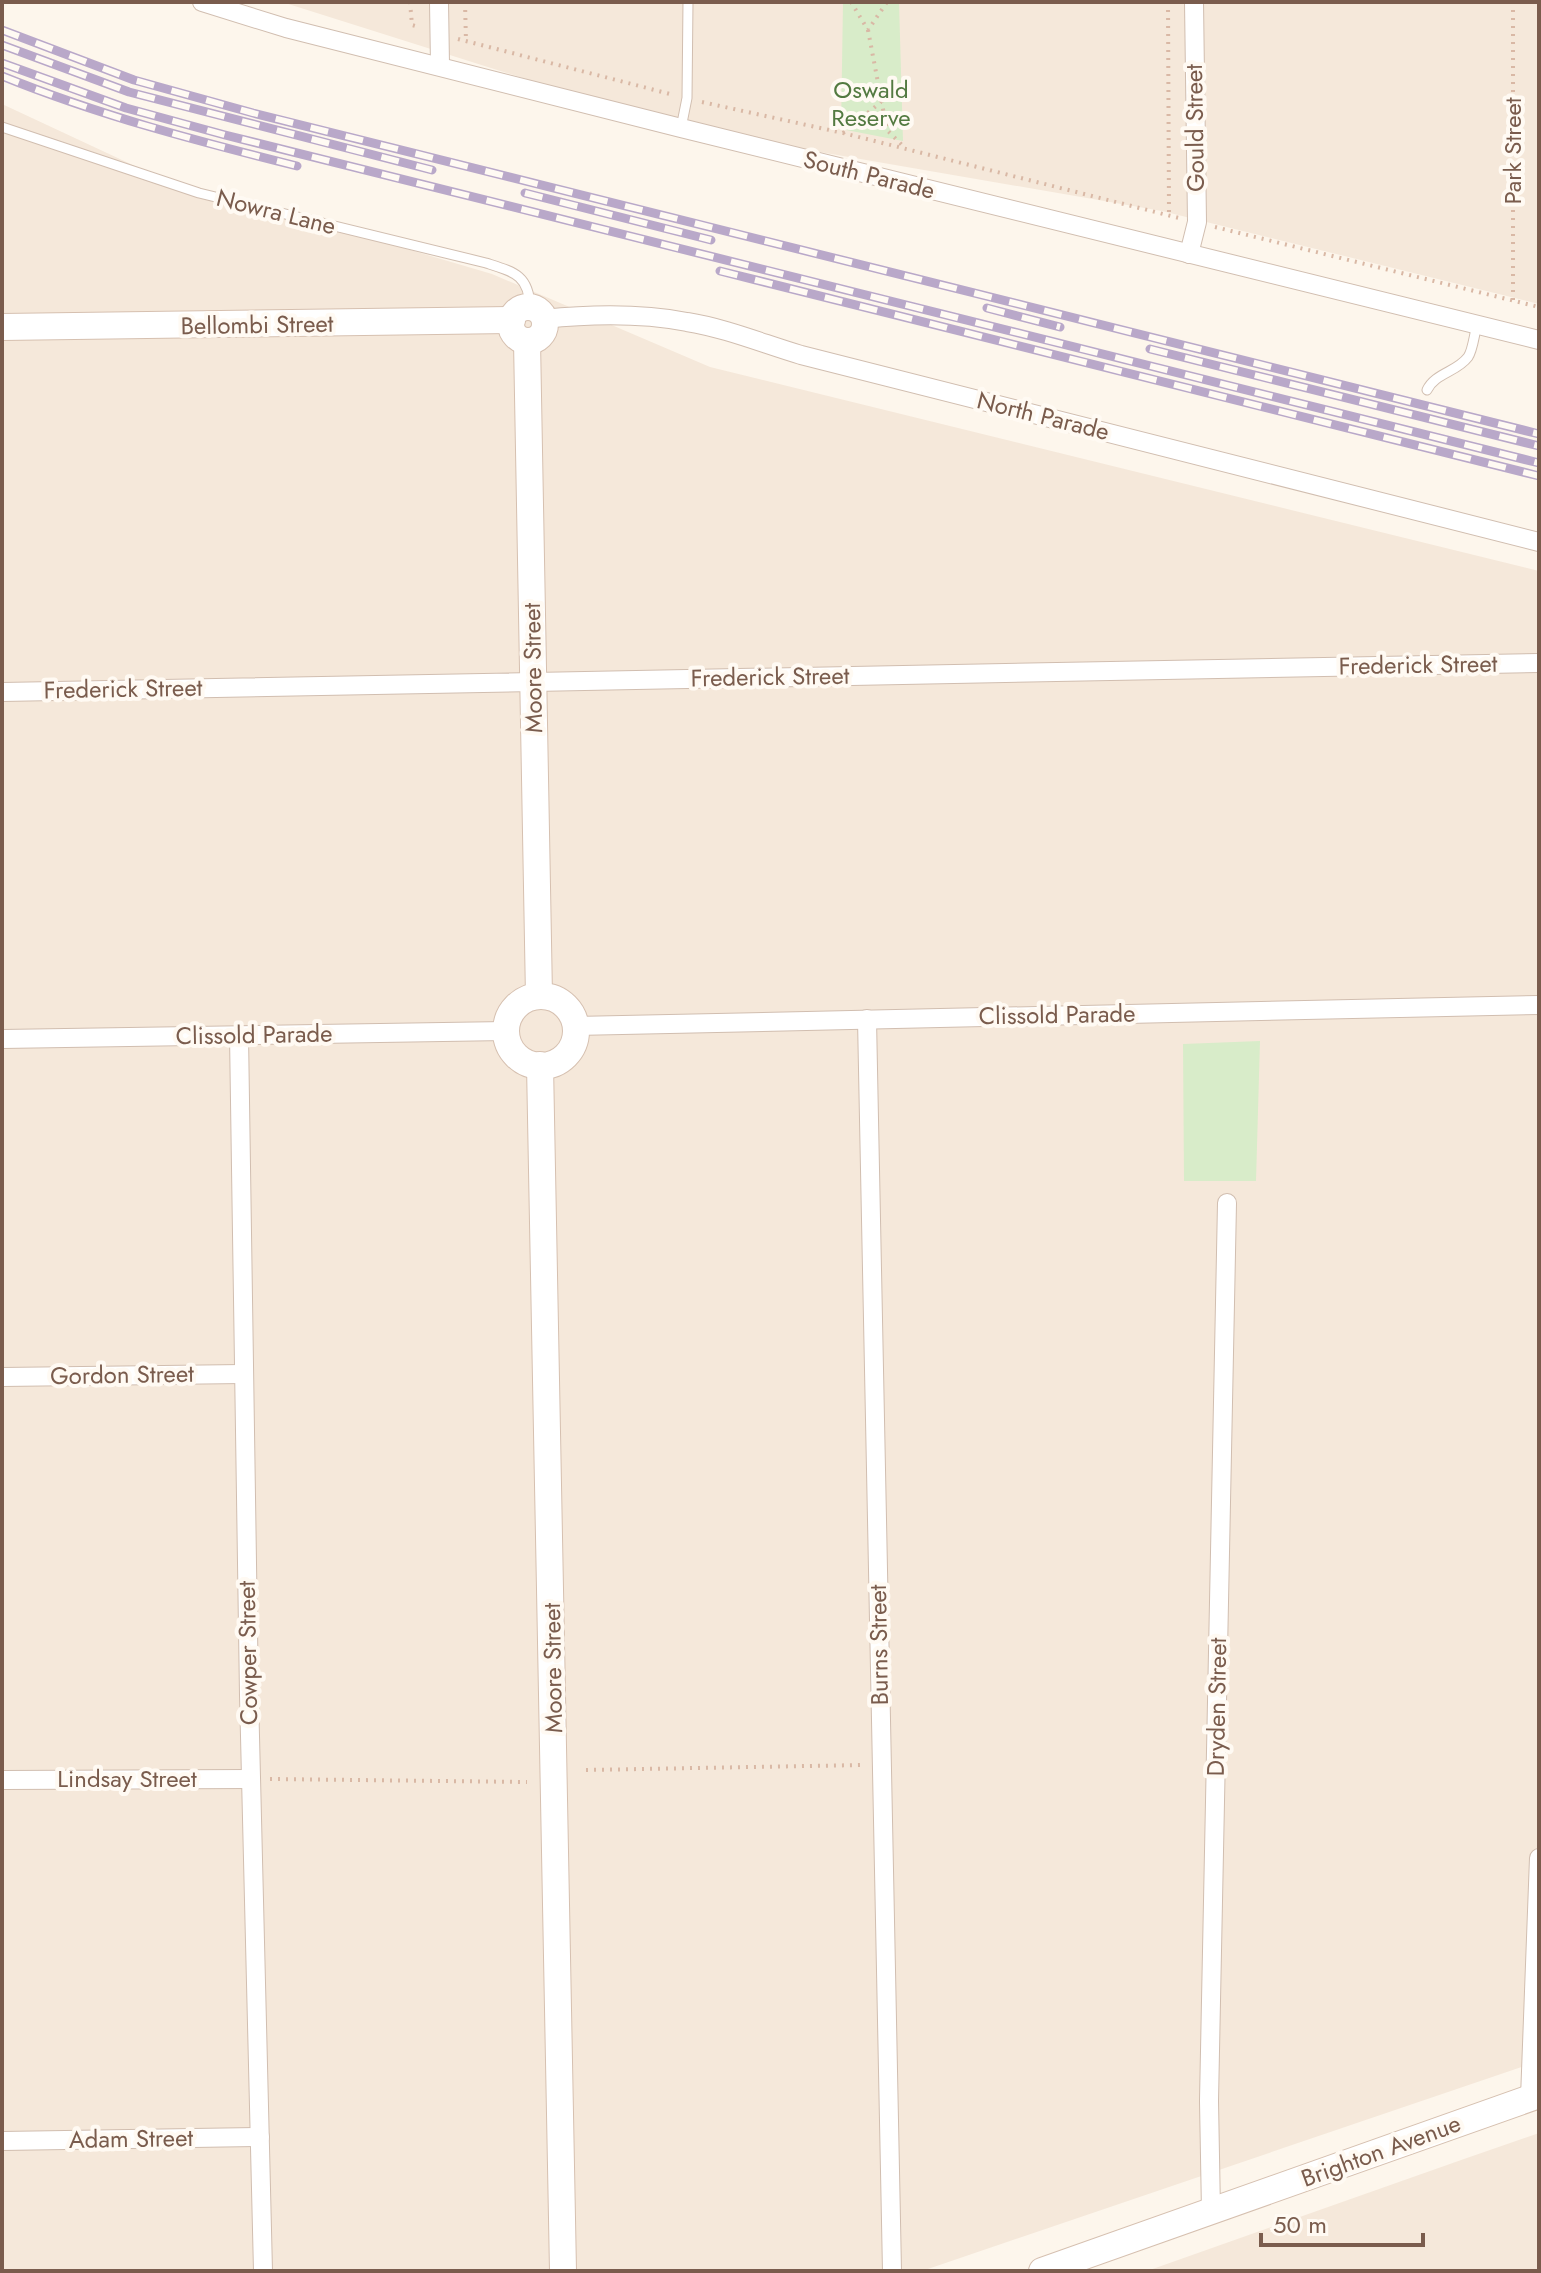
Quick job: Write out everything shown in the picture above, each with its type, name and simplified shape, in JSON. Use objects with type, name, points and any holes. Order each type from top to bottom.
[{"type":"street","name":"South Parade","points":[[202,2],[286,28],[681,128],[1477,325],[1538,336]]},
{"type":"street","points":[[439,2],[440,65]]},
{"type":"street","name":"Gould Street","points":[[1189,254],[1197,222],[1194,2]]},
{"type":"street","name":"North Parade","points":[[528,322],[588,314],[689,322],[801,355],[1539,542]]},
{"type":"street","name":"Bellombi Street","points":[[2,327],[528,322]]},
{"type":"street","name":"Moore Street","points":[[528,322],[539,996]]},
{"type":"street","name":"Frederick Street","points":[[2,692],[1539,663]]},
{"type":"street","points":[[539,996],[565,1005],[575,1026],[573,1045],[563,1057],[540,1065],[528,1063],[513,1052],[506,1031],[514,1008],[539,996]]},
{"type":"street","name":"Clissold Parade","points":[[575,1026],[1539,1005]]},
{"type":"street","name":"Burns Street","points":[[867,1019],[892,2271]]},
{"type":"street","name":"Clissold Parade","points":[[2,1039],[506,1031]]},
{"type":"street","name":"Cowper Street","points":[[239,1035],[243,1374],[263,2271]]},
{"type":"street","name":"Moore Street","points":[[540,1065],[563,2271]]},
{"type":"street","name":"Dryden Street","points":[[1211,2212],[1209,2085],[1227,1203]]},
{"type":"street","name":"Gordon Street","points":[[2,1377],[243,1374]]},
{"type":"street","name":"Lindsay Street","points":[[2,1780],[251,1779]]},
{"type":"street","points":[[1535,2096],[1539,1858]]},
{"type":"street","name":"Brighton Avenue","points":[[1042,2271],[1079,2265],[1211,2212],[1535,2096]]},
{"type":"street","name":"Adam Street","points":[[2,2141],[260,2137]]},
{"type":"lane","points":[[681,128],[687,98],[688,2]]},
{"type":"lane","name":"Nowra Lane","points":[[2,127],[199,193],[486,263],[515,273],[529,288],[528,322]]},
{"type":"lane","points":[[1427,390],[1431,382],[1469,356],[1477,325]]},
{"type":"path","points":[[410,2],[412,25],[466,42],[1539,307]]},
{"type":"path","points":[[465,2],[466,42]]},
{"type":"path","points":[[851,2],[868,30],[887,130],[905,148]]},
{"type":"path","points":[[868,30],[887,2]]},
{"type":"path","points":[[1168,2],[1169,215]]},
{"type":"path","name":"Park Street","points":[[1513,2],[1513,300]]},
{"type":"path","points":[[843,133],[882,102]]},
{"type":"path","points":[[586,1770],[881,1765]]},
{"type":"path","points":[[251,1779],[527,1782]]},
{"type":"shaded area","points":[[282,2],[1539,2],[1539,304],[1162,211],[681,128]]},
{"type":"shaded area","points":[[2,104],[152,174],[492,274],[710,367],[1539,571],[1539,2061],[922,2271],[2,2271]]},
{"type":"shaded area","points":[[1539,2133],[1539,2271],[1147,2271],[1464,2159]]},
{"type":"green space","name":"Oswald Reserve","points":[[843,2],[899,2],[903,141],[841,129]]},
{"type":"green space","points":[[1260,1041],[1256,1181],[1184,1181],[1183,1044]]},
{"type":"railway","points":[[2,30],[134,80],[253,113],[1539,434]]},
{"type":"railway","points":[[2,45],[129,92],[432,170]]},
{"type":"railway","points":[[2,63],[126,108],[225,135],[1539,463]]},
{"type":"railway","points":[[2,76],[111,115],[297,166]]},
{"type":"railway","points":[[525,193],[711,240]]},
{"type":"railway","points":[[720,271],[1539,476]]},
{"type":"railway","points":[[987,308],[1060,327]]},
{"type":"railway","points":[[1150,349],[1539,446]]}]
